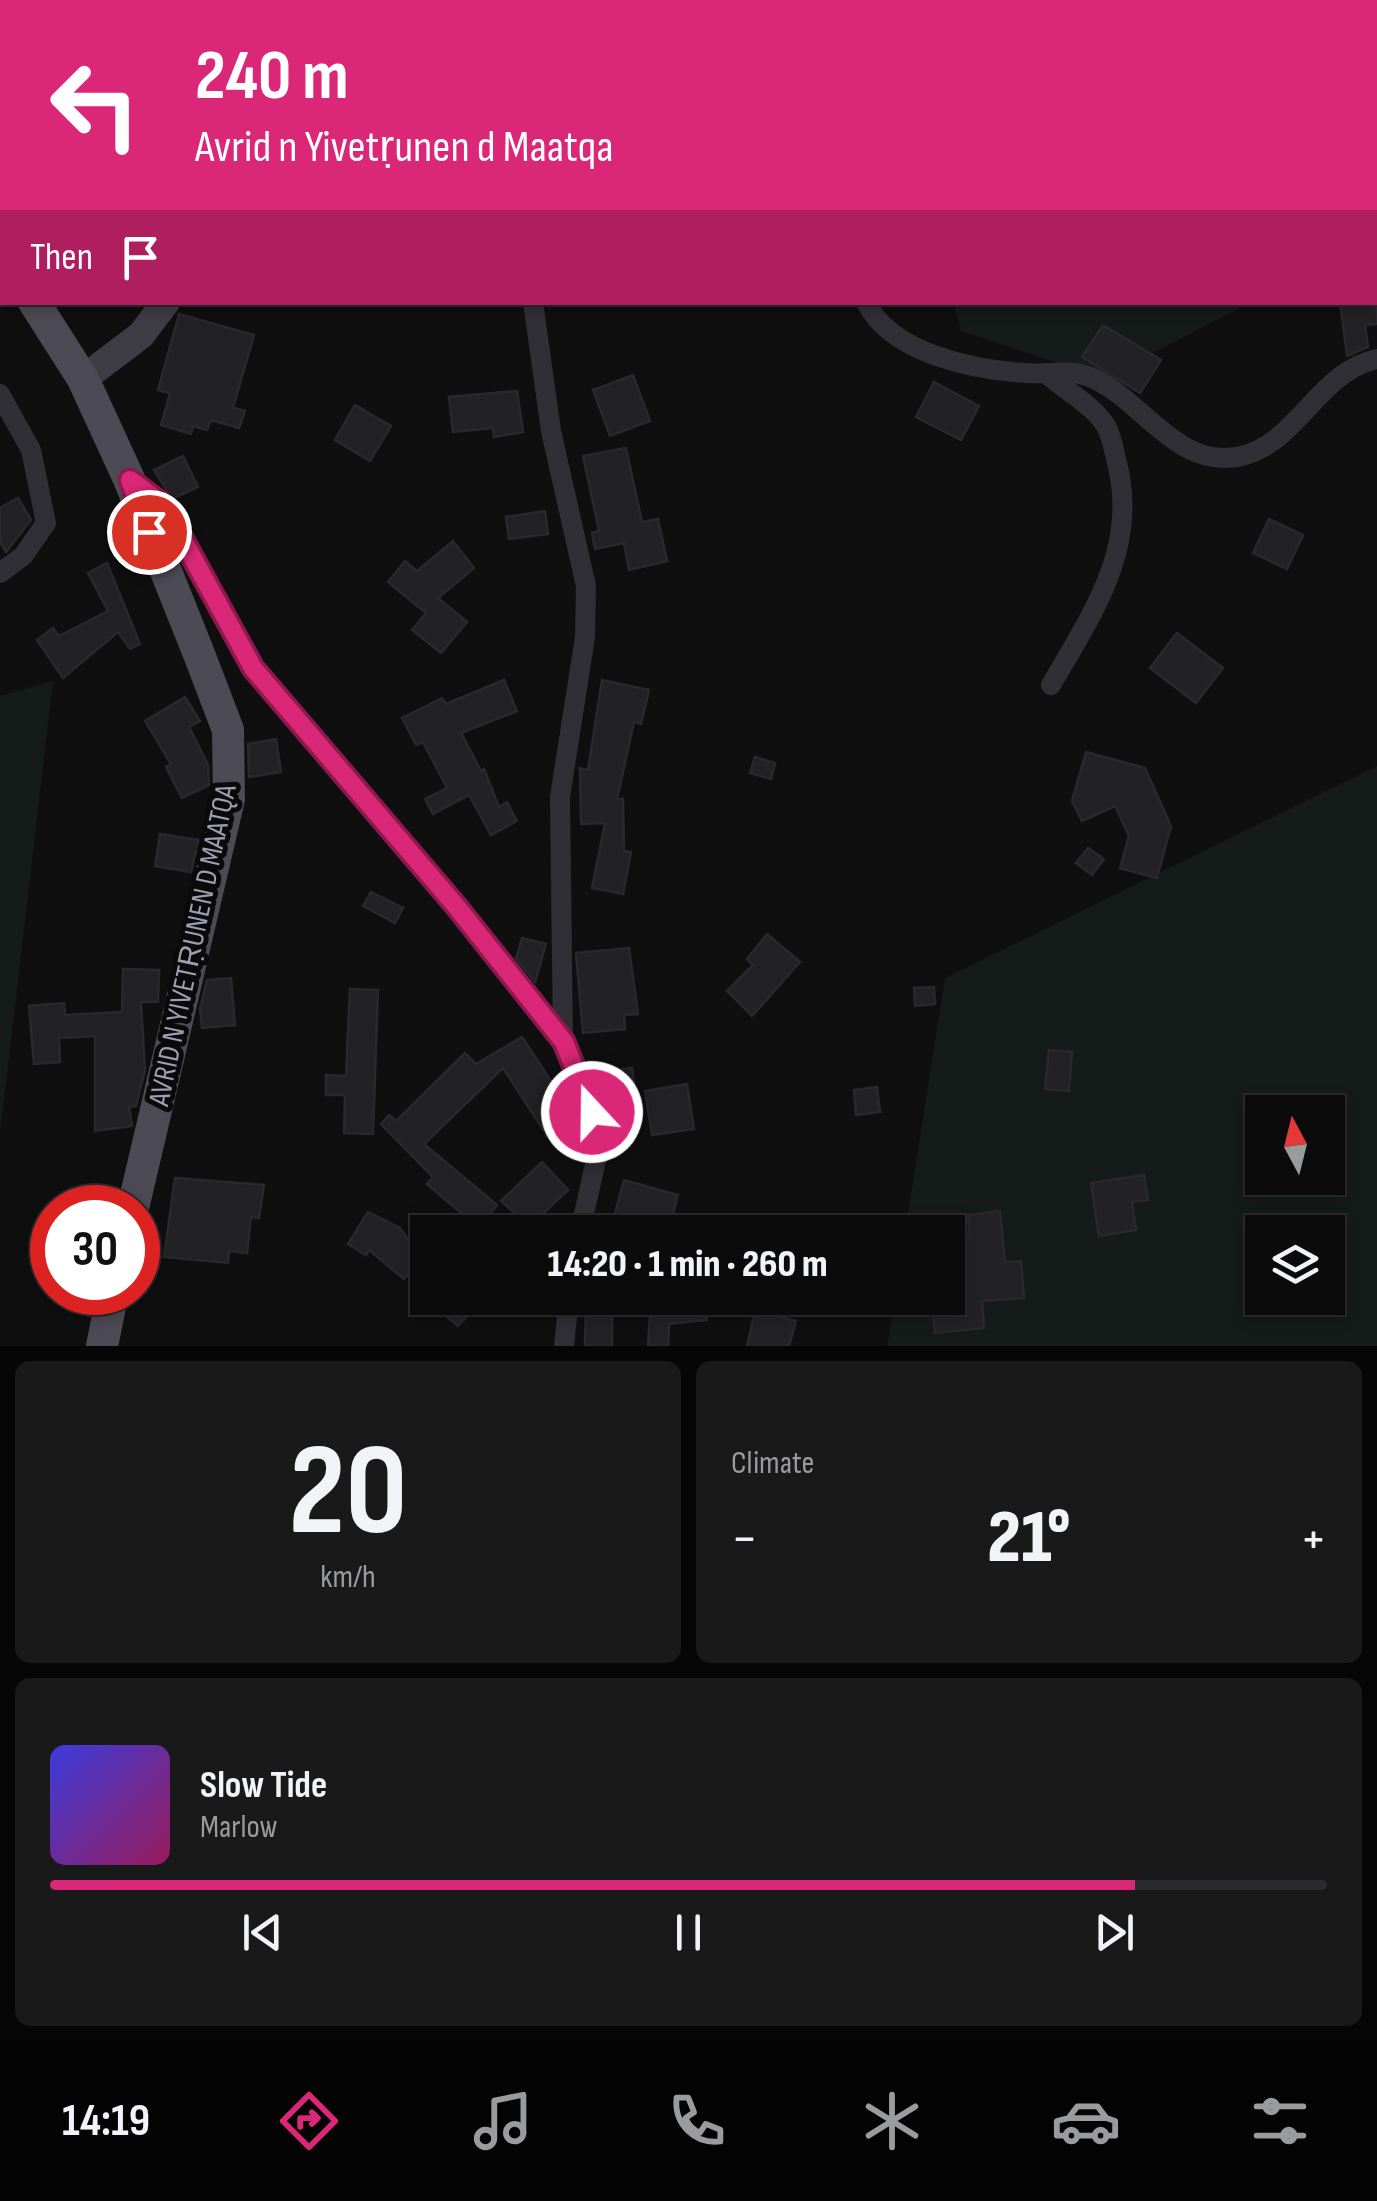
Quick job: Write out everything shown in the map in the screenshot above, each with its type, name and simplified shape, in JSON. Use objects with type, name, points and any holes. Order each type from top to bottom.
[{"type":"main road","name":"AVRID N YIVETṚUNEN D MAATQA","points":[[36,305],[83,379],[130,480],[228,730],[229,799],[138,1185]]},
{"type":"main road","points":[[83,379],[141,336],[164,305]]},
{"type":"main road","points":[[102,1346],[108,1315]]},
{"type":"street","points":[[533,305],[551,431],[586,586],[585,637],[560,797],[564,1042]]},
{"type":"street","points":[[869,305],[896,334],[950,359],[994,372],[1088,376],[1186,448],[1234,457],[1264,449],[1346,371],[1377,360]]},
{"type":"street","points":[[1048,375],[1107,428],[1121,479],[1124,516],[1122,543],[1107,586],[1051,685]]},
{"type":"street","points":[[0,394],[31,450],[46,523],[23,556],[0,573]]},
{"type":"street","points":[[130,480],[162,504],[253,668],[456,906],[564,1042],[585,1086],[597,1130],[598,1151],[584,1215]]},
{"type":"street","points":[[564,1346],[567,1315]]},
{"type":"shaded area","points":[[954,305],[1246,305],[1104,378],[961,331]]},
{"type":"shaded area","points":[[53,681],[0,1135],[0,696]]},
{"type":"shaded area","points":[[1377,766],[1377,1346],[887,1346],[892,1315],[965,1315],[965,1215],[908,1215],[945,978]]},
{"type":"building","points":[[1340,305],[1377,305],[1377,324],[1365,325],[1368,347],[1347,356]]},
{"type":"building","points":[[179,314],[254,335],[233,408],[245,411],[239,428],[211,420],[207,430],[193,426],[191,434],[161,425],[170,393],[158,390]]},
{"type":"building","points":[[1103,325],[1161,360],[1140,393],[1082,357]]},
{"type":"building","points":[[633,375],[650,421],[610,436],[593,390]]},
{"type":"building","points":[[934,382],[979,406],[961,440],[916,417]]},
{"type":"building","points":[[517,391],[523,432],[494,437],[493,428],[453,432],[449,397]]},
{"type":"building","points":[[355,405],[391,426],[370,461],[335,440]]},
{"type":"building","points":[[626,448],[642,522],[658,519],[667,561],[629,570],[624,543],[595,549],[592,533],[599,531],[583,456]]},
{"type":"building","points":[[183,456],[198,487],[172,499],[154,470]]},
{"type":"building","points":[[18,498],[31,520],[6,552],[0,542],[0,508]]},
{"type":"building","points":[[545,511],[548,534],[509,539],[506,517]]},
{"type":"building","points":[[1269,519],[1303,535],[1287,569],[1253,553]]},
{"type":"building","points":[[453,541],[474,568],[438,598],[467,622],[441,653],[412,630],[426,613],[388,582],[405,561],[417,571]]},
{"type":"building","points":[[107,563],[140,644],[130,649],[118,632],[63,678],[37,640],[53,628],[59,636],[108,611],[88,573]]},
{"type":"building","points":[[1177,633],[1223,668],[1196,703],[1150,668]]},
{"type":"building","points":[[504,680],[517,711],[461,733],[481,771],[484,769],[499,807],[507,802],[517,821],[491,835],[469,795],[433,814],[425,799],[447,788],[423,742],[416,745],[402,718],[442,698],[446,704]]},
{"type":"building","points":[[602,680],[649,690],[641,724],[634,722],[617,799],[623,799],[624,851],[631,852],[623,894],[592,888],[605,823],[581,824],[580,768],[588,770]]},
{"type":"building","points":[[185,697],[200,721],[189,727],[208,765],[209,785],[182,798],[166,767],[171,764],[145,721]]},
{"type":"building","points":[[276,739],[281,772],[249,777],[248,744]]},
{"type":"building","points":[[1086,752],[1145,768],[1171,826],[1157,878],[1120,868],[1129,836],[1115,806],[1082,821],[1072,801]]},
{"type":"building","points":[[755,757],[775,763],[771,779],[750,773]]},
{"type":"building","points":[[160,834],[199,840],[191,872],[155,866]]},
{"type":"building","points":[[1088,848],[1104,859],[1092,875],[1076,863]]},
{"type":"building","points":[[371,892],[403,908],[395,923],[363,906]]},
{"type":"building","points":[[767,934],[800,962],[752,1016],[727,991],[753,965],[747,959]]},
{"type":"building","points":[[522,938],[546,944],[535,982],[516,959]]},
{"type":"building","points":[[629,948],[638,1014],[624,1015],[625,1029],[583,1033],[576,953]]},
{"type":"building","points":[[123,969],[159,970],[158,1002],[141,1002],[145,1070],[136,1106],[129,1107],[132,1126],[95,1131],[95,1036],[59,1038],[60,1062],[34,1064],[29,1006],[64,1003],[65,1015],[122,1012]]},
{"type":"building","points":[[231,978],[235,1025],[202,1028],[200,1009],[207,980]]},
{"type":"building","points":[[934,987],[935,1004],[915,1006],[914,988]]},
{"type":"building","points":[[350,989],[378,990],[373,1134],[344,1133],[345,1095],[326,1095],[326,1075],[346,1076]]},
{"type":"building","points":[[522,1037],[576,1119],[548,1137],[503,1068],[424,1144],[497,1205],[489,1215],[464,1215],[427,1184],[433,1177],[381,1124],[389,1115],[396,1121],[465,1053],[476,1064]]},
{"type":"building","points":[[1049,1050],[1072,1052],[1069,1091],[1045,1089]]},
{"type":"building","points":[[632,1068],[635,1091],[618,1094],[615,1070]]},
{"type":"building","points":[[687,1084],[694,1129],[652,1135],[645,1091]]},
{"type":"building","points":[[877,1087],[880,1112],[856,1115],[854,1090]]},
{"type":"building","points":[[542,1162],[568,1190],[542,1215],[517,1215],[501,1201]]},
{"type":"building","points":[[1144,1175],[1148,1200],[1132,1202],[1136,1230],[1099,1236],[1091,1183]]},
{"type":"building","points":[[175,1178],[264,1185],[259,1218],[251,1217],[247,1253],[229,1251],[228,1263],[164,1257]]},
{"type":"building","points":[[624,1180],[678,1195],[673,1215],[615,1215]]},
{"type":"building","points":[[1000,1211],[1005,1262],[1021,1261],[1024,1298],[982,1301],[984,1328],[935,1333],[933,1315],[965,1315],[968,1215]]},
{"type":"building","points":[[368,1212],[400,1228],[410,1243],[410,1272],[404,1279],[369,1250],[366,1255],[348,1244]]},
{"type":"building","points":[[445,1315],[468,1315],[458,1326]]},
{"type":"building","points":[[586,1315],[612,1315],[612,1346],[585,1346]]},
{"type":"building","points":[[650,1315],[707,1315],[707,1320],[669,1324],[668,1346],[648,1346]]},
{"type":"building","points":[[754,1315],[796,1321],[789,1346],[747,1346]]},
{"type":"route","points":[[149,532],[130,480],[162,504],[253,668],[456,906],[509,978],[564,1042],[585,1086],[592,1112]]}]
